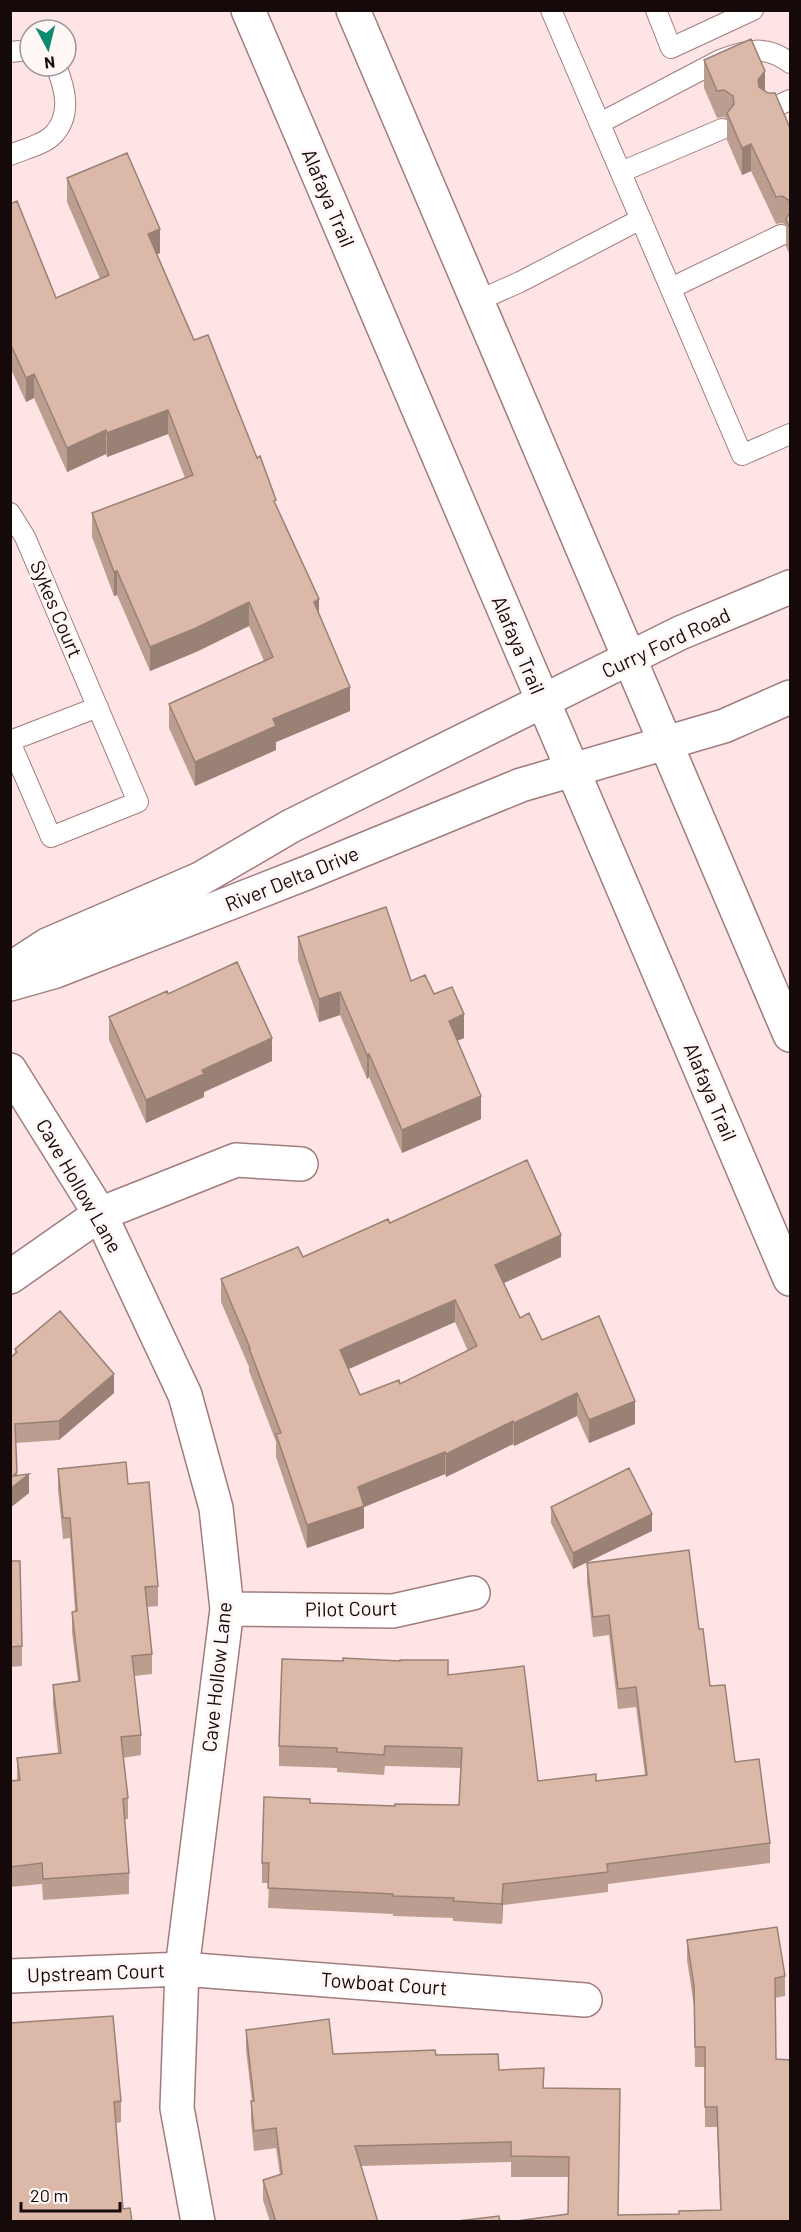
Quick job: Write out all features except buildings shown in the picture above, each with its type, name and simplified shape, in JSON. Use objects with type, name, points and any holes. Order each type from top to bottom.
[{"type":"street","name":"Alafaya Trail","points":[[248,10],[790,1279]]},
{"type":"street","points":[[353,10],[790,1035]]},
{"type":"street","name":"Curry Ford Road","points":[[543,702],[680,633],[790,586]]},
{"type":"street","points":[[572,771],[724,726],[790,697]]},
{"type":"street","name":"River Delta Drive","points":[[10,969],[47,945],[200,879],[291,826],[543,702]]},
{"type":"street","name":"River Delta Drive","points":[[10,984],[56,971],[309,873],[521,785],[572,771]]},
{"type":"street","name":"Cave Hollow Lane","points":[[10,1070],[99,1214],[185,1395],[216,1508],[227,1610],[182,1969],[177,2108],[198,2222]]},
{"type":"street","points":[[10,1277],[99,1214],[236,1160],[301,1164]]},
{"type":"street","name":"Pilot Court","points":[[227,1610],[393,1611],[473,1593]]},
{"type":"street","name":"Upstream Court","points":[[10,1976],[182,1969]]},
{"type":"street","name":"Towboat Court","points":[[182,1969],[585,2000]]},
{"type":"lane","points":[[551,10],[742,455],[790,434]]},
{"type":"lane","points":[[656,10],[671,48],[753,10]]},
{"type":"lane","points":[[600,123],[720,60],[738,54],[759,50],[773,52],[790,63]]},
{"type":"lane","points":[[10,155],[44,141],[54,134],[65,110],[66,94],[61,78]]},
{"type":"lane","points":[[770,109],[790,100]]},
{"type":"lane","points":[[621,172],[722,129]]},
{"type":"lane","points":[[477,301],[520,282],[641,219]]},
{"type":"lane","points":[[671,288],[781,235]]},
{"type":"lane","name":"Sykes Court","points":[[10,513],[25,537],[98,707],[138,802],[51,837],[10,742],[98,707]]}]
